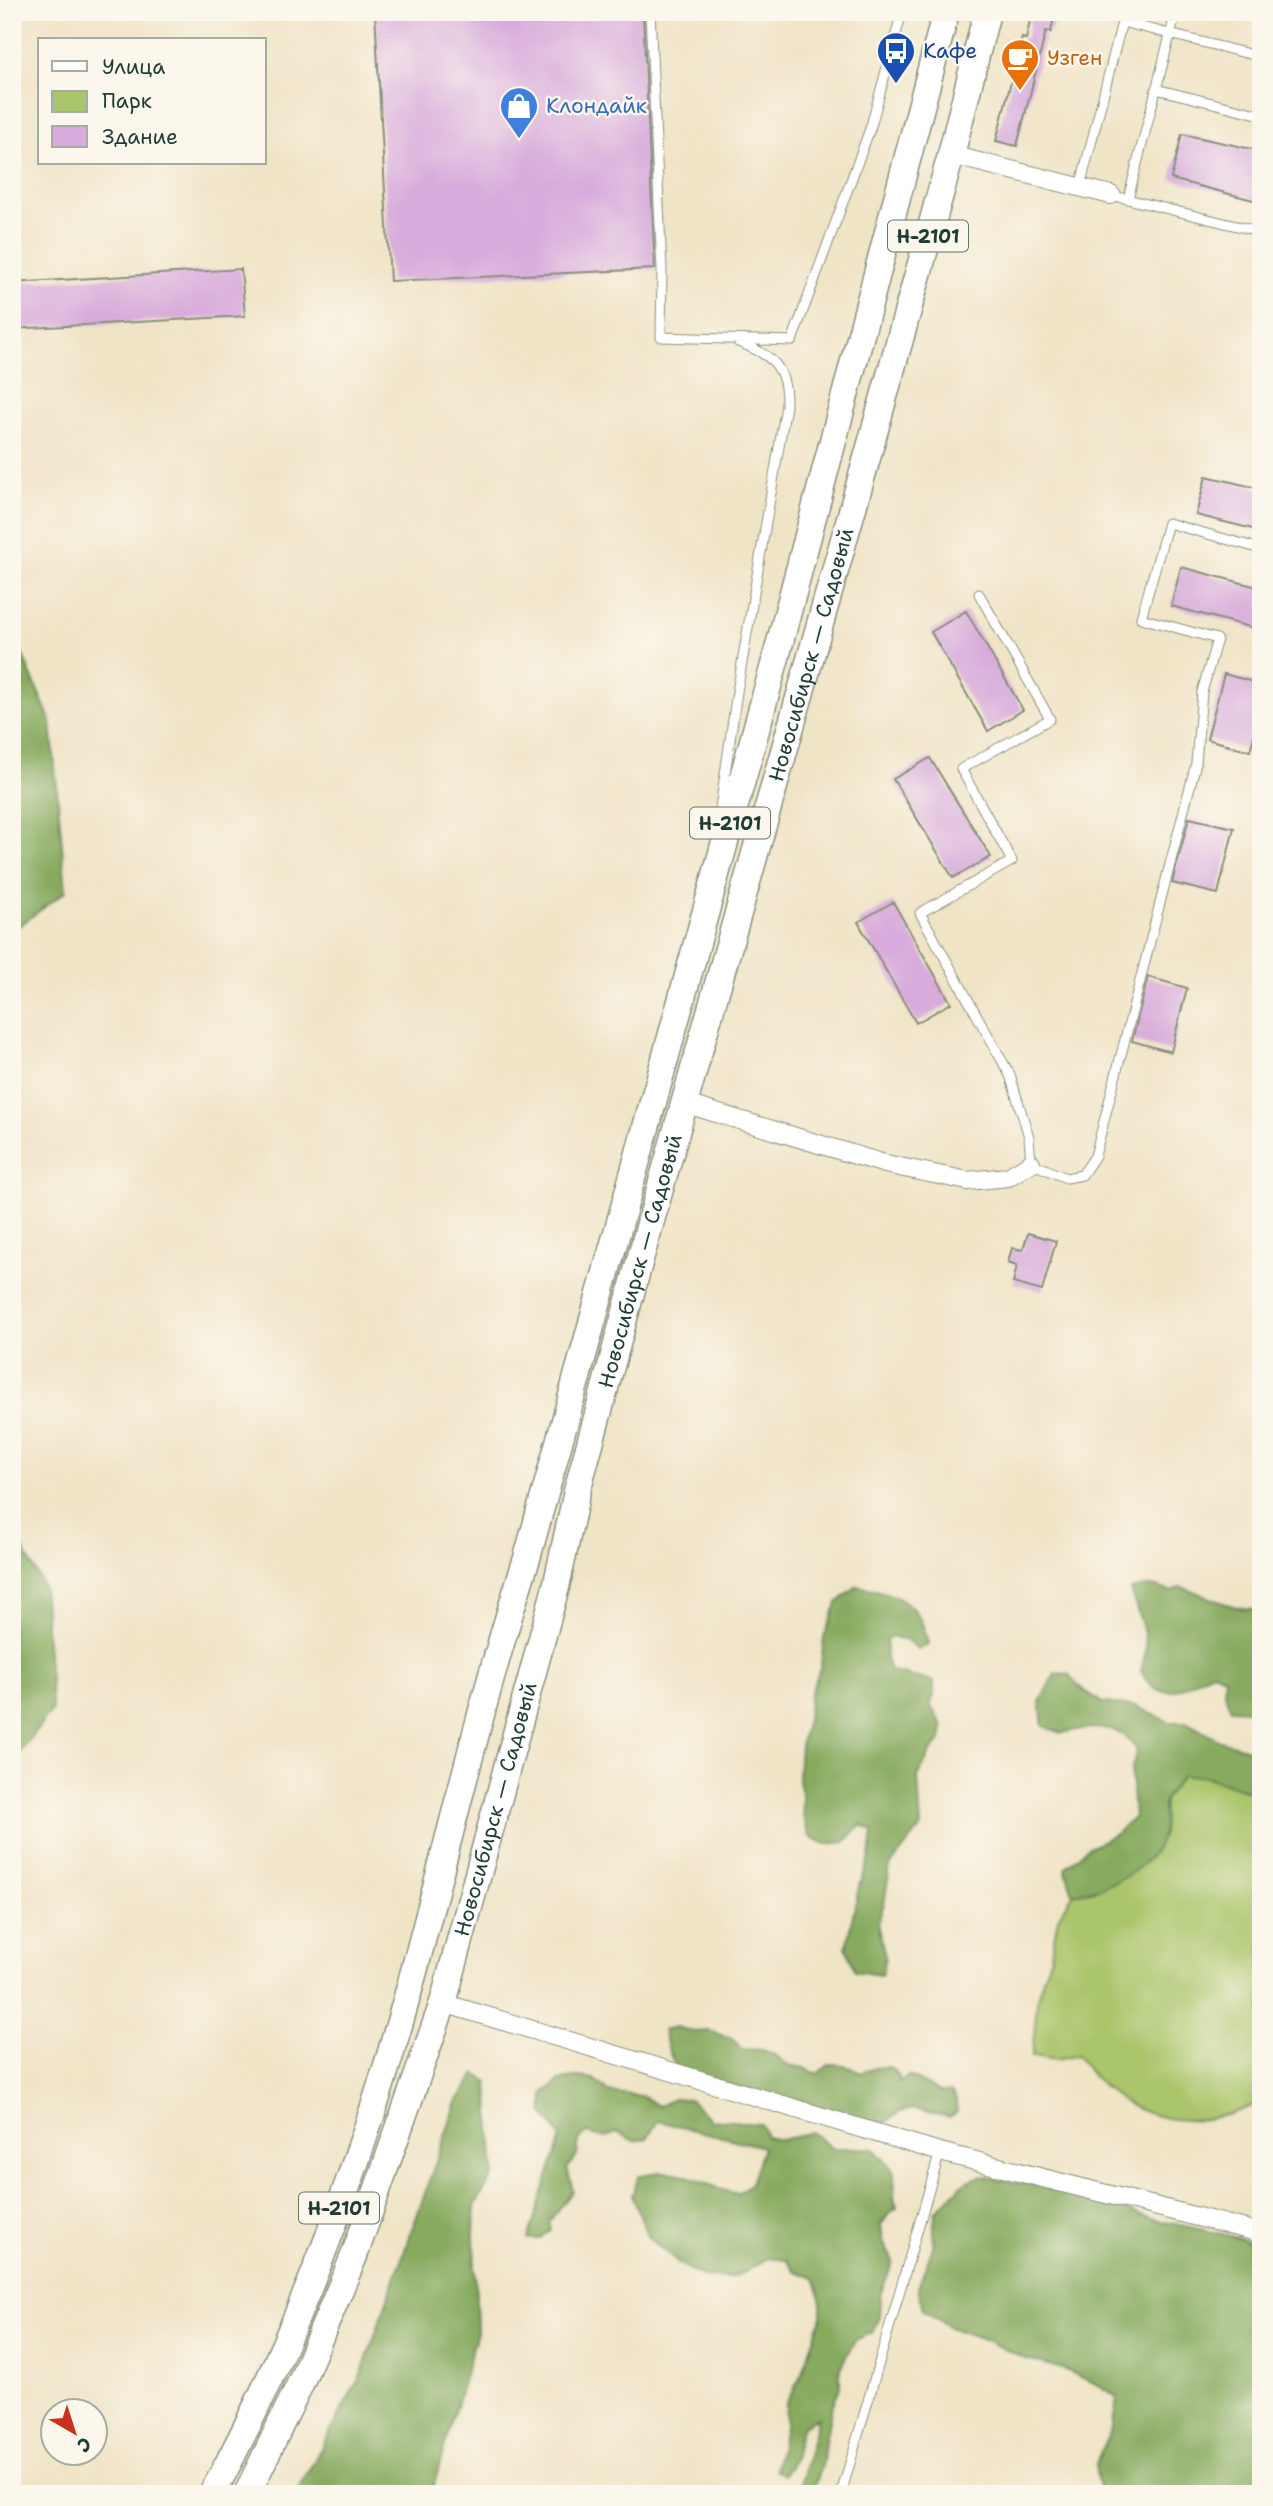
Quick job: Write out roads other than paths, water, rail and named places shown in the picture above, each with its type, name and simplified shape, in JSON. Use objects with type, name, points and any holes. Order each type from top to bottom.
[{"type":"main road","name":"Новосибирск — Садовый","points":[[212,2494],[284,2344],[326,2246],[365,2136],[407,1997],[494,1665],[527,1558],[828,462],[946,12]]},
{"type":"main road","name":"Новосибирск — Садовый","points":[[247,2494],[301,2382],[354,2256],[443,2003],[556,1587],[576,1491],[683,1102],[856,499],[951,155],[987,12]]},
{"type":"street","points":[[951,155],[1120,197]]},
{"type":"street","points":[[683,1102],[885,1164],[968,1181],[1008,1177],[1031,1163]]},
{"type":"street","points":[[443,2003],[940,2152],[1261,2233]]},
{"type":"lane","points":[[650,12],[662,269],[661,337],[792,341],[871,126],[902,12]]},
{"type":"lane","points":[[1176,12],[1156,89],[1120,197],[1261,232]]},
{"type":"lane","points":[[1080,187],[1122,22],[1261,57]]},
{"type":"lane","points":[[1156,89],[1261,115]]},
{"type":"lane","points":[[706,907],[738,679],[786,406],[786,386],[779,367],[763,351],[730,339]]},
{"type":"lane","points":[[979,594],[1050,719],[961,769],[1012,861],[920,913],[1010,1075],[1029,1137],[1031,1163],[1066,1178],[1082,1175],[1095,1156],[1196,763],[1202,692],[1217,639],[1141,618],[1168,523],[1261,549]]},
{"type":"lane","points":[[841,2494],[940,2152]]},
{"type":"place","name":"Кафе","points":[[896,85]]},
{"type":"place","name":"Узген","points":[[1020,92]]},
{"type":"place","name":"Клондайк","points":[[519,140]]}]
